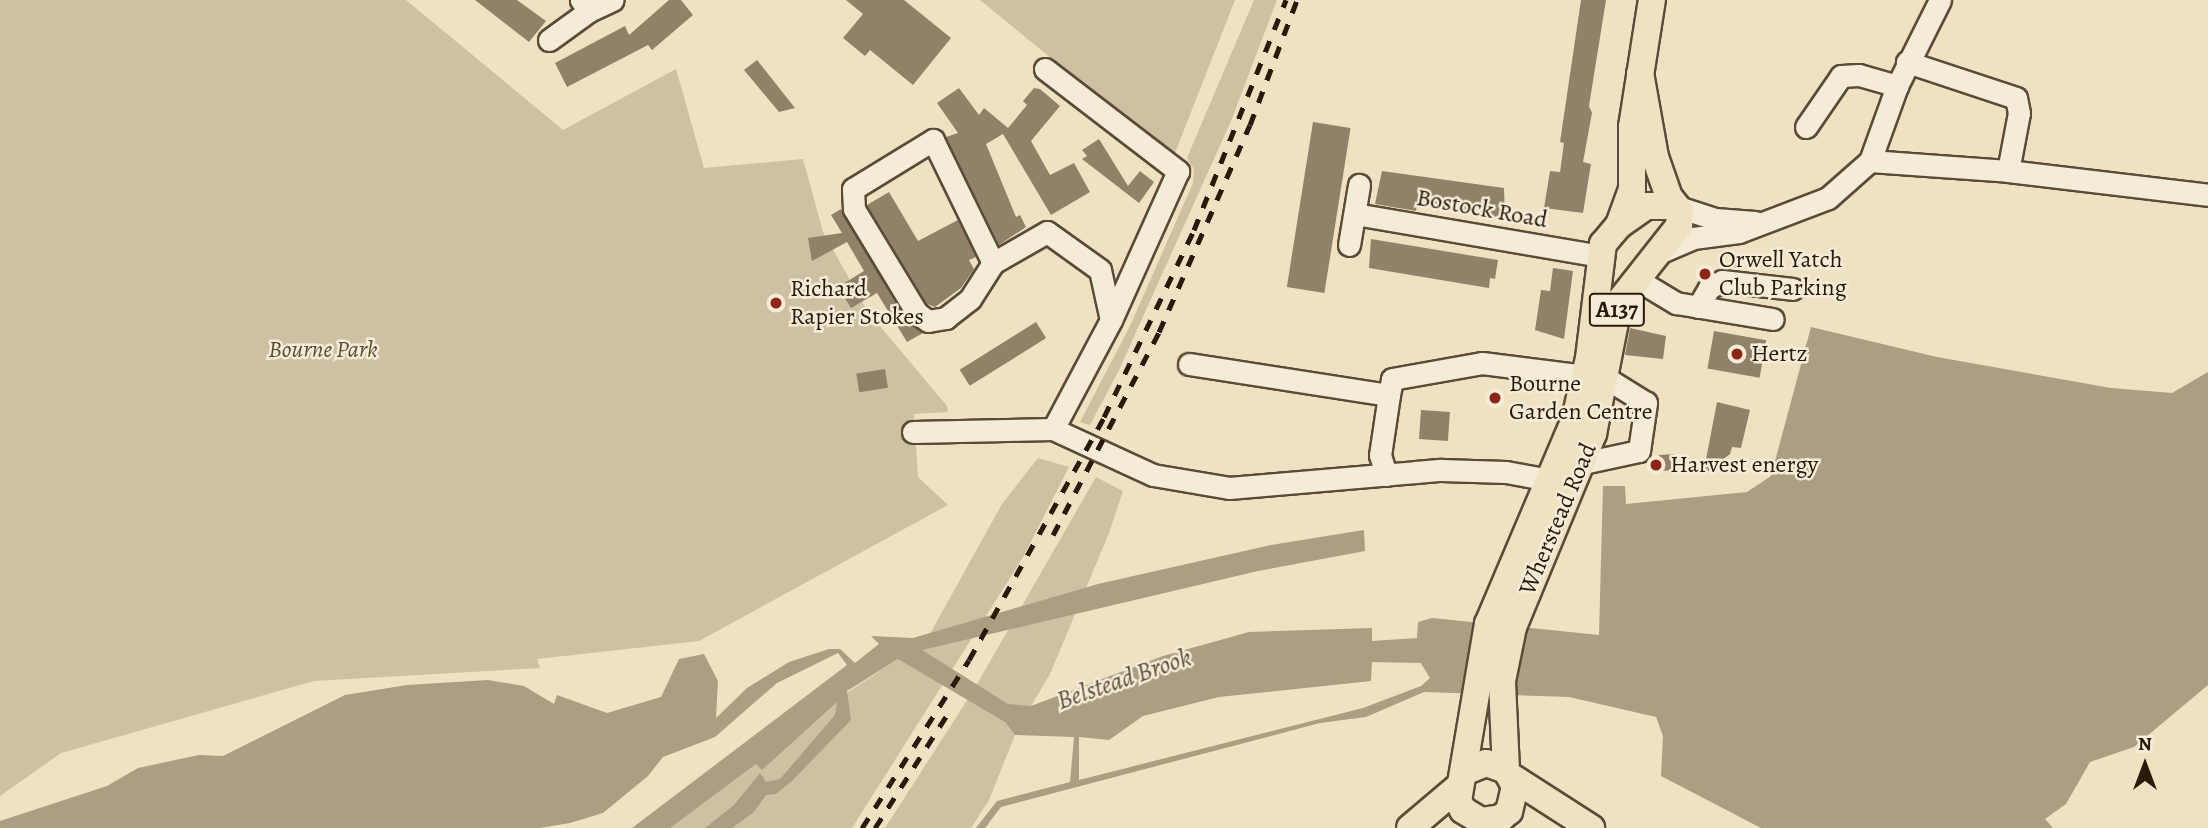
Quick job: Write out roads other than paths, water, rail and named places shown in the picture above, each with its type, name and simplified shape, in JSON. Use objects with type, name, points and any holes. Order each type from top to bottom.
[{"type":"main road","name":"Wherstead Road","points":[[1619,225],[1632,189],[1632,128],[1652,0]]},
{"type":"main road","name":"Wherstead Road","points":[[1640,73],[1655,156],[1677,206],[1679,226],[1664,251],[1636,279],[1619,302],[1595,377],[1550,480],[1501,626],[1474,707],[1461,780],[1463,810],[1486,825],[1514,802],[1500,706],[1501,626],[1583,463],[1595,377],[1601,256],[1604,244],[1619,225],[1646,206],[1677,206]]},
{"type":"main road","points":[[1410,828],[1461,780],[1486,763],[1510,774],[1591,828]]},
{"type":"street","points":[[549,40],[585,6],[613,0]]},
{"type":"street","points":[[1664,251],[1693,238],[1739,232],[1828,198],[1870,161],[1907,62],[1940,0]]},
{"type":"street","points":[[1907,62],[2016,97],[2019,113],[2008,171]]},
{"type":"street","points":[[1045,69],[1178,171],[1111,320],[1053,429]]},
{"type":"street","points":[[1806,127],[1841,76],[1859,75],[1897,86]]},
{"type":"street","points":[[993,263],[933,140],[853,189],[854,209],[917,313],[928,321],[946,318],[970,299],[993,263],[1047,232],[1101,270],[1111,320]]},
{"type":"street","points":[[1870,161],[2008,171],[2208,195]]},
{"type":"street","points":[[1349,245],[1359,185]]},
{"type":"street","points":[[1677,206],[1715,219],[1764,223]]},
{"type":"street","name":"Bostock Road","points":[[1355,214],[1601,256]]},
{"type":"street","points":[[1636,279],[1676,303],[1773,319]]},
{"type":"street","points":[[1698,307],[1709,288],[1722,281],[1793,289]]},
{"type":"street","points":[[1386,475],[1380,454],[1392,379],[1482,363],[1595,377],[1646,402],[1639,451],[1583,463]]},
{"type":"street","points":[[1189,364],[1389,395]]},
{"type":"street","points":[[913,432],[1053,429],[1153,475],[1199,485],[1255,488],[1386,475],[1477,470],[1550,480]]},
{"type":"water","points":[[1811,327],[1937,357],[2111,388],[2172,393],[2208,372],[2208,685],[2134,747],[2090,762],[2066,804],[2045,819],[2053,828],[1761,828],[1661,776],[1663,736],[1656,717],[1569,697],[1424,692],[1366,717],[1320,723],[1001,807],[985,828],[976,828],[997,801],[1070,782],[1074,737],[1015,735],[1005,722],[898,659],[847,691],[851,720],[792,781],[776,794],[766,795],[754,812],[732,828],[705,828],[734,805],[760,773],[766,782],[780,779],[835,715],[837,702],[762,770],[756,764],[670,828],[632,828],[847,665],[838,653],[777,683],[715,737],[663,757],[648,776],[603,813],[570,823],[540,828],[0,828],[0,821],[107,786],[138,768],[199,755],[223,756],[345,695],[407,685],[488,680],[524,686],[554,704],[557,695],[607,713],[661,697],[679,659],[704,654],[718,681],[716,718],[747,688],[789,662],[829,649],[840,649],[855,663],[879,644],[871,636],[913,638],[1098,584],[1271,545],[1364,530],[1365,551],[1258,571],[922,650],[1008,704],[1031,706],[1163,656],[1249,632],[1372,628],[1372,641],[1417,638],[1418,622],[1432,618],[1599,635],[1603,486],[1625,486],[1626,504],[1747,492],[1771,476]],"holes":[[[1417,657],[1430,678],[1421,686],[1363,708],[1079,780],[1079,737],[1109,740],[1143,716],[1219,697],[1371,681],[1372,658]]]},
{"type":"waterway","name":"Belstead Brook","points":[[1365,659],[1423,660]]},
{"type":"railway","points":[[862,828],[969,660],[1104,417],[1194,230],[1286,0]]},
{"type":"railway","points":[[1053,535],[1159,332],[1250,125],[1297,0]]},
{"type":"railway","points":[[875,828],[952,707]]},
{"type":"place","name":"Orwell Yatch Club Parking","points":[[1705,274]]},
{"type":"place","name":"Richard Rapier Stokes","points":[[776,303]]},
{"type":"place","name":"Hertz","points":[[1737,354]]},
{"type":"place","name":"Bourne Garden Centre","points":[[1495,398]]},
{"type":"place","name":"Harvest energy","points":[[1656,465]]},
{"type":"park label","name":"Bourne Park","points":[[323,350]]}]
